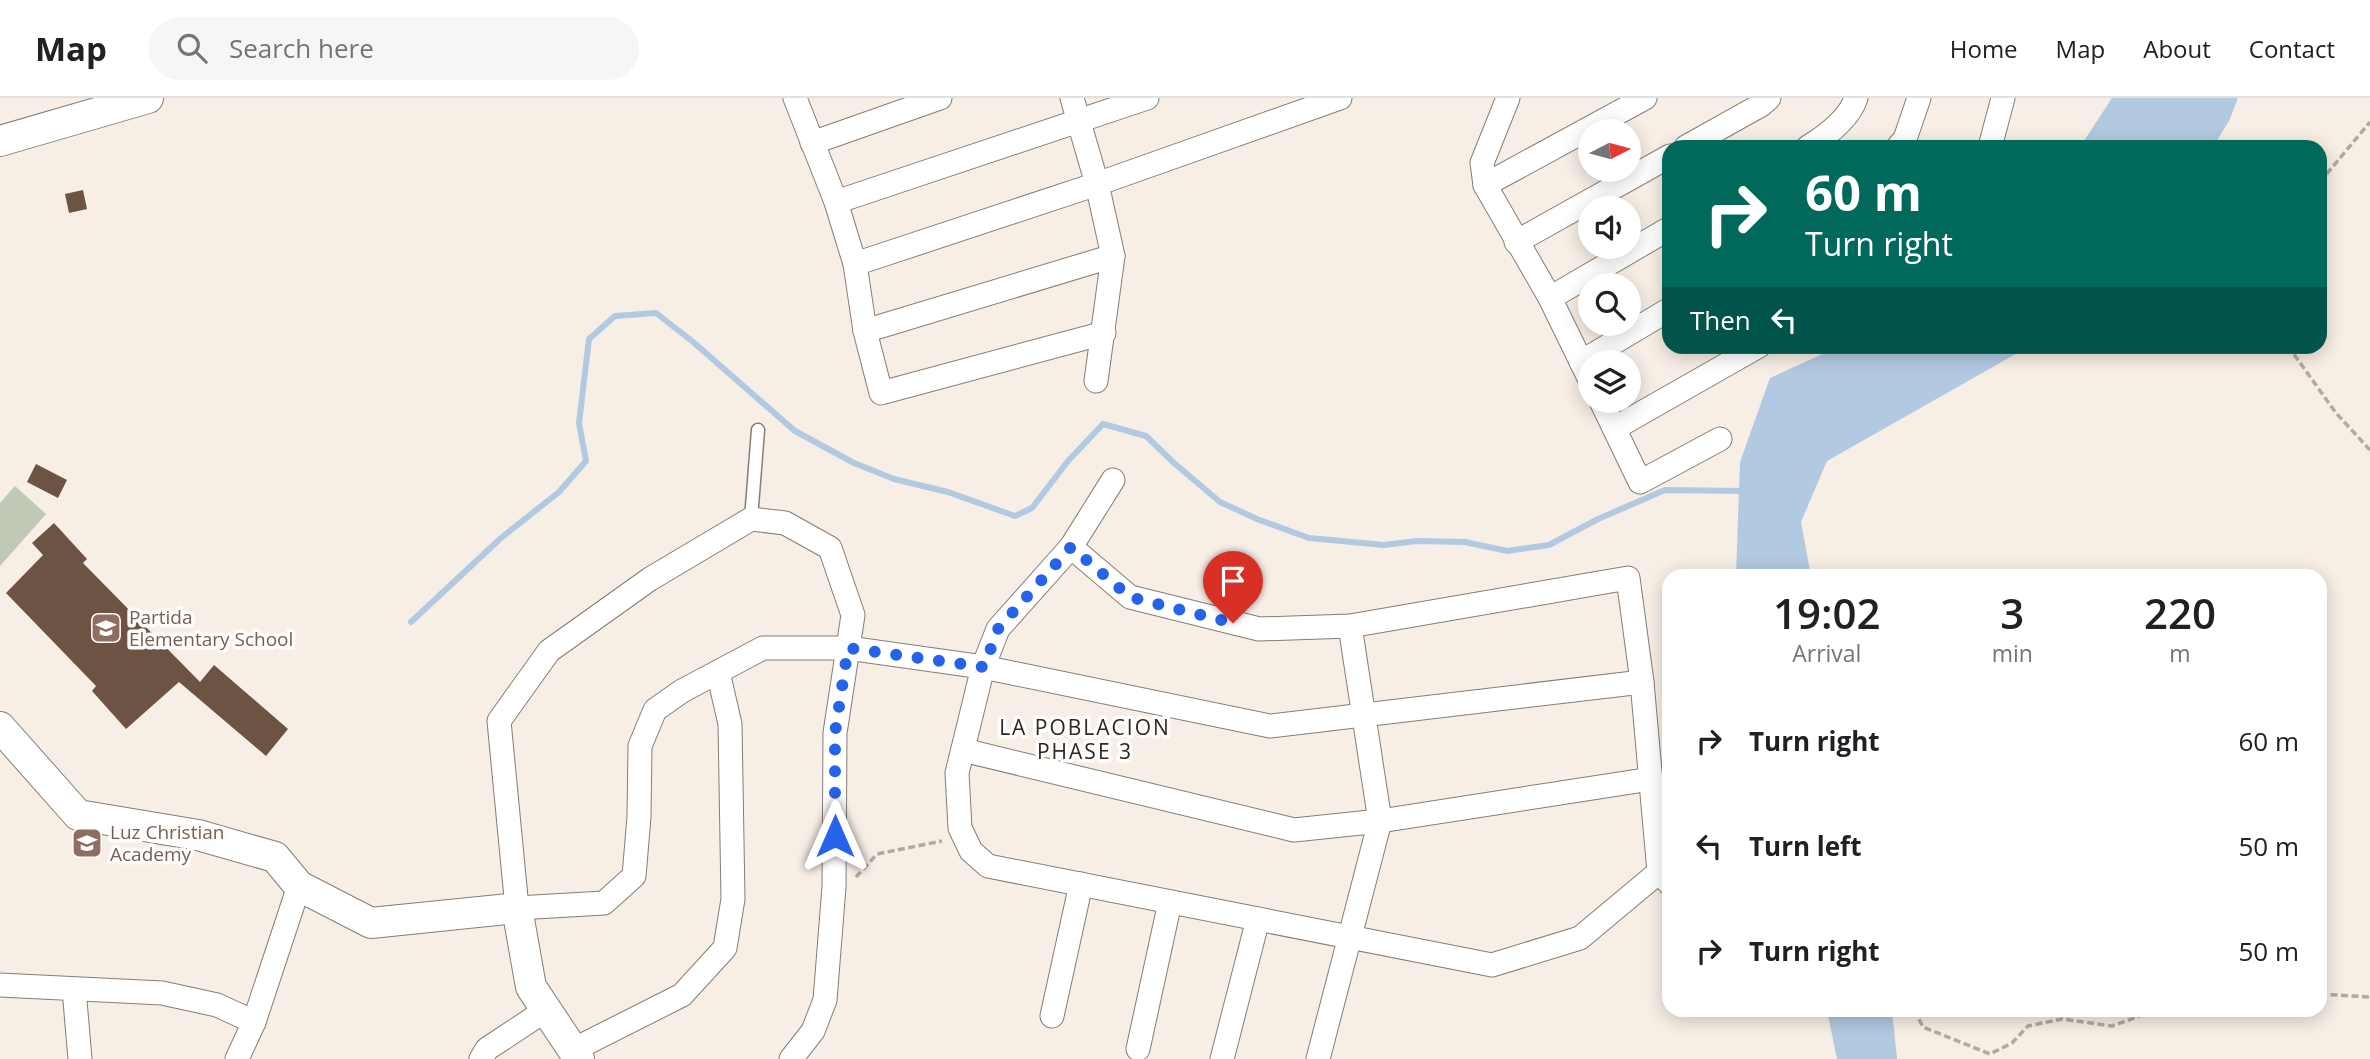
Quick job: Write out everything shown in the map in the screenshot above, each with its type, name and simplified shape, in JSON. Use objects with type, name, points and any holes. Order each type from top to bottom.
[{"type":"street","points":[[0,141],[148,98]]},
{"type":"street","points":[[794,98],[836,202],[855,264],[865,331],[881,393],[1104,332]]},
{"type":"street","points":[[812,143],[940,98]]},
{"type":"street","points":[[1072,98],[1114,256],[1096,381]]},
{"type":"street","points":[[836,202],[1147,98]]},
{"type":"street","points":[[855,264],[1097,184],[1340,98]]},
{"type":"street","points":[[1508,98],[1482,163],[1485,185],[1550,298],[1578,356]]},
{"type":"street","points":[[1485,185],[1645,98]]},
{"type":"street","points":[[1698,140],[1769,98]]},
{"type":"street","points":[[1820,140],[1853,109],[1856,98]]},
{"type":"street","points":[[1904,140],[1919,98]]},
{"type":"street","points":[[1992,140],[2003,98]]},
{"type":"street","points":[[1516,242],[1662,160]]},
{"type":"street","points":[[1550,298],[1662,233]]},
{"type":"street","points":[[865,331],[1114,256]]},
{"type":"street","points":[[1615,350],[1662,315]]},
{"type":"street","points":[[1615,428],[1745,354]]},
{"type":"street","points":[[1607,413],[1640,482],[1720,439]]},
{"type":"street","points":[[1113,480],[1071,547],[998,629],[984,667],[957,773],[960,828],[971,851],[988,866],[1492,965],[1580,938],[1662,879]]},
{"type":"street","points":[[718,672],[730,724],[733,899],[725,948],[682,995],[576,1055],[531,987],[517,908],[499,721],[549,651],[650,579],[751,519],[785,523],[830,548],[853,615],[835,733],[834,887],[825,1000],[813,1031],[791,1059]]},
{"type":"street","points":[[1071,547],[1130,597],[1259,629],[1350,626],[1628,578],[1662,863]]},
{"type":"street","points":[[1318,1059],[1380,821],[1350,626]]},
{"type":"street","points":[[0,727],[78,815],[198,835],[275,857],[299,887],[371,923],[517,908],[604,903],[634,876],[639,817],[640,746],[655,710],[682,691],[763,648],[848,648],[984,667],[1270,726],[1642,682]]},
{"type":"street","points":[[963,750],[1294,830],[1380,821],[1651,779]]},
{"type":"street","points":[[1052,1016],[1081,884]]},
{"type":"street","points":[[237,1059],[254,1022],[299,887]]},
{"type":"street","points":[[1138,1049],[1170,902]]},
{"type":"street","points":[[1222,1059],[1258,919]]},
{"type":"street","points":[[0,985],[162,993],[217,1005],[254,1022]]},
{"type":"street","points":[[74,989],[80,1059]]},
{"type":"street","points":[[481,1059],[487,1049],[546,1010]]},
{"type":"lane","points":[[751,519],[758,430]]},
{"type":"path","points":[[2327,174],[2370,122]]},
{"type":"path","points":[[2294,354],[2336,413],[2370,450]]},
{"type":"path","points":[[834,887],[856,877],[877,854],[903,851],[938,841],[965,839]]},
{"type":"path","points":[[2327,994],[2370,997]]},
{"type":"path","points":[[1918,1017],[1923,1027],[1990,1054],[2012,1043],[2028,1026],[2062,1019],[2112,1026],[2137,1017]]},
{"type":"green space","points":[[15,486],[46,514],[0,566],[0,503]]},
{"type":"water","points":[[2112,98],[2238,98],[2217,140],[2085,140]]},
{"type":"water","points":[[1823,354],[2016,354],[1827,461],[1801,522],[1810,569],[1736,569],[1740,462],[1770,378]]},
{"type":"water","points":[[1828,1017],[1893,1017],[1897,1059],[1837,1059]]},
{"type":"building","points":[[83,190],[87,209],[69,213],[65,194]]},
{"type":"building","points":[[36,464],[67,480],[58,498],[27,482]]},
{"type":"building","points":[[54,523],[87,559],[83,563],[200,682],[214,665],[288,729],[266,756],[179,682],[126,729],[92,691],[96,686],[6,593],[43,555],[32,543]]},
{"type":"waterway","points":[[411,622],[501,538],[559,492],[586,461],[579,423],[589,339],[615,316],[656,313],[795,431],[854,463],[894,479],[948,492],[1015,516],[1032,508],[1068,461],[1103,424],[1146,436],[1220,502],[1309,538],[1384,545],[1417,541],[1465,542],[1507,551],[1549,545],[1598,519],[1665,490],[1746,491]]},
{"type":"place","name":"Partida Elementary School","points":[[106,628]]},
{"type":"place","name":"Luz Christian Academy","points":[[87,843]]},
{"type":"district","name":"LA POBLACION PHASE 3","points":[[1085,739]]},
{"type":"route","points":[[835,836],[835,733],[848,648],[984,667],[998,629],[1071,547],[1130,597],[1233,623]]}]
